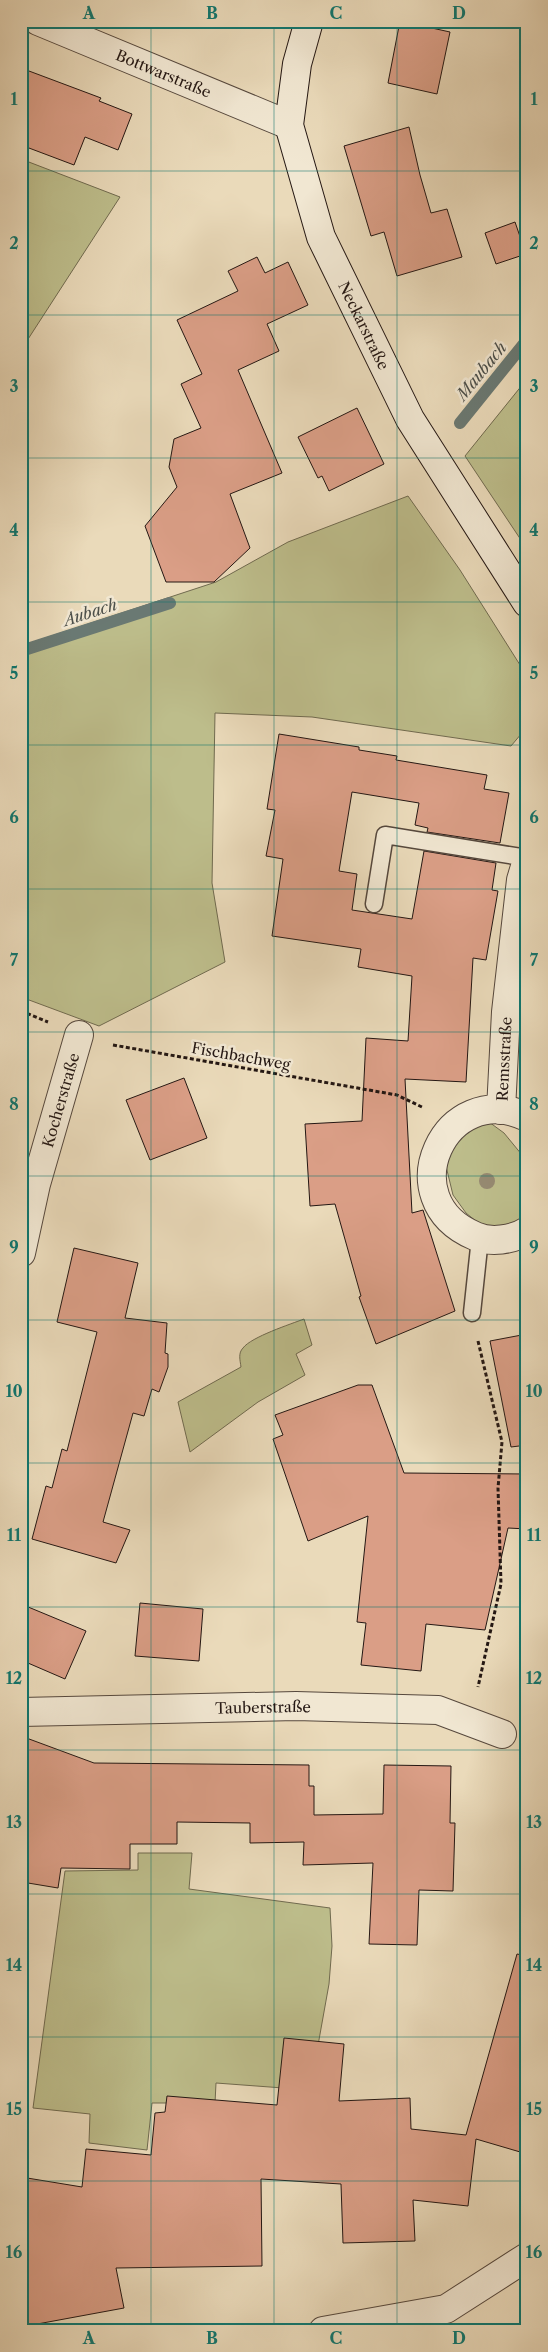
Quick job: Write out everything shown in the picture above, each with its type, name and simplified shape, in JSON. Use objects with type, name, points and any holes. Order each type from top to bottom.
[{"type":"street","name":"Bottwarstraße","points":[[38,21],[289,125]]},
{"type":"street","name":"Neckarstraße","points":[[309,21],[297,64],[289,125],[321,238],[410,419],[527,603]]},
{"type":"street","name":"Remsstraße","points":[[527,859],[521,880],[506,1012],[514,1114],[478,1112],[456,1123],[442,1138],[433,1157],[431,1178],[435,1198],[446,1216],[462,1230],[480,1238],[501,1240],[527,1231]]},
{"type":"street","name":"Kocherstraße","points":[[21,1253],[28,1181],[78,1034]]},
{"type":"street","name":"Tauberstraße","points":[[21,1712],[305,1706],[438,1710],[502,1734]]},
{"type":"street","points":[[323,2331],[446,2309],[527,2257]]},
{"type":"lane","points":[[374,904],[385,835],[527,859]]},
{"type":"lane","points":[[472,1313],[480,1238]]},
{"type":"path","name":"Fischbachweg","points":[[21,1011],[97,1042],[397,1096],[456,1123]]},
{"type":"path","points":[[471,1722],[501,1584],[498,1488],[502,1442],[472,1313]]},
{"type":"green space","points":[[21,159],[120,197],[21,350]]},
{"type":"green space","points":[[527,379],[527,549],[465,456]]},
{"type":"green space","points":[[408,496],[460,570],[527,676],[527,727],[511,746],[312,717],[215,713],[212,883],[225,962],[99,1026],[21,997],[21,646],[216,582],[288,542]]},
{"type":"green space","points":[[489,1122],[504,1133],[527,1161],[527,1221],[524,1226],[482,1226],[466,1213],[453,1195],[445,1162],[454,1131]]},
{"type":"green space","points":[[304,1319],[312,1345],[296,1354],[305,1375],[258,1402],[190,1452],[178,1402],[241,1367],[240,1352],[247,1344],[272,1331]]},
{"type":"green space","points":[[138,1853],[192,1853],[189,1889],[330,1908],[332,1946],[329,1984],[310,2090],[216,2083],[215,2103],[152,2103],[147,2150],[89,2143],[90,2114],[33,2108],[65,1871],[138,1870]]},
{"type":"building","points":[[400,21],[450,32],[437,94],[388,83]]},
{"type":"building","points":[[21,68],[101,98],[99,101],[132,114],[118,150],[85,137],[74,165],[21,145]]},
{"type":"building","points":[[409,127],[431,213],[447,209],[462,257],[397,276],[384,232],[371,236],[344,146]]},
{"type":"building","points":[[515,222],[526,254],[496,264],[485,233]]},
{"type":"building","points":[[257,257],[265,273],[288,262],[308,305],[267,324],[279,351],[238,370],[282,473],[230,494],[250,548],[214,582],[166,582],[145,526],[177,487],[169,467],[174,439],[201,428],[181,384],[202,374],[177,320],[238,291],[228,271]]},
{"type":"building","points":[[357,408],[384,464],[329,491],[322,476],[318,478],[298,437]]},
{"type":"building","points":[[279,734],[359,747],[359,750],[397,756],[396,760],[487,775],[484,789],[509,793],[500,843],[427,832],[428,828],[415,825],[419,803],[352,792],[339,871],[357,874],[352,910],[412,919],[424,851],[496,863],[492,890],[498,891],[486,960],[473,958],[466,1082],[405,1079],[412,1213],[423,1210],[455,1311],[376,1344],[359,1297],[361,1296],[335,1204],[310,1206],[305,1124],[362,1121],[366,1038],[408,1041],[412,976],[358,967],[361,949],[272,936],[283,859],[266,856],[275,810],[267,809]]},
{"type":"building","points":[[184,1078],[207,1138],[150,1160],[126,1100]]},
{"type":"building","points":[[74,1248],[138,1263],[125,1318],[167,1323],[165,1353],[168,1354],[168,1367],[159,1392],[152,1389],[144,1416],[133,1413],[103,1522],[130,1530],[116,1563],[32,1539],[46,1486],[52,1488],[62,1449],[67,1451],[97,1332],[57,1322]]},
{"type":"building","points":[[527,1334],[527,1445],[511,1447],[490,1341]]},
{"type":"building","points":[[358,1385],[372,1385],[404,1473],[527,1474],[527,1529],[508,1528],[485,1630],[426,1624],[421,1671],[361,1665],[366,1623],[357,1622],[368,1516],[308,1541],[273,1439],[283,1435],[275,1415]]},
{"type":"building","points":[[140,1603],[203,1609],[199,1661],[135,1656]]},
{"type":"building","points":[[21,1604],[86,1631],[65,1679],[21,1660]]},
{"type":"building","points":[[21,1736],[94,1763],[309,1765],[309,1786],[314,1786],[314,1815],[383,1814],[384,1765],[451,1766],[450,1823],[455,1823],[453,1891],[419,1890],[417,1945],[369,1944],[373,1863],[303,1865],[304,1842],[250,1843],[250,1823],[177,1822],[177,1844],[130,1844],[130,1869],[61,1868],[58,1888],[22,1882],[28,1847],[21,1844]]},
{"type":"building","points":[[517,1954],[527,1956],[527,2154],[476,2139],[468,2206],[413,2200],[415,2241],[343,2243],[341,2184],[261,2179],[262,2266],[116,2268],[124,2308],[21,2327],[21,2293],[28,2292],[21,2256],[21,2177],[82,2187],[86,2149],[151,2155],[155,2113],[165,2112],[167,2096],[277,2105],[284,2038],[344,2044],[339,2101],[410,2098],[411,2129],[466,2135]]},
{"type":"waterway","name":"Maubach","points":[[460,423],[527,340]]},
{"type":"waterway","name":"Aubach","points":[[21,651],[170,603]]}]
